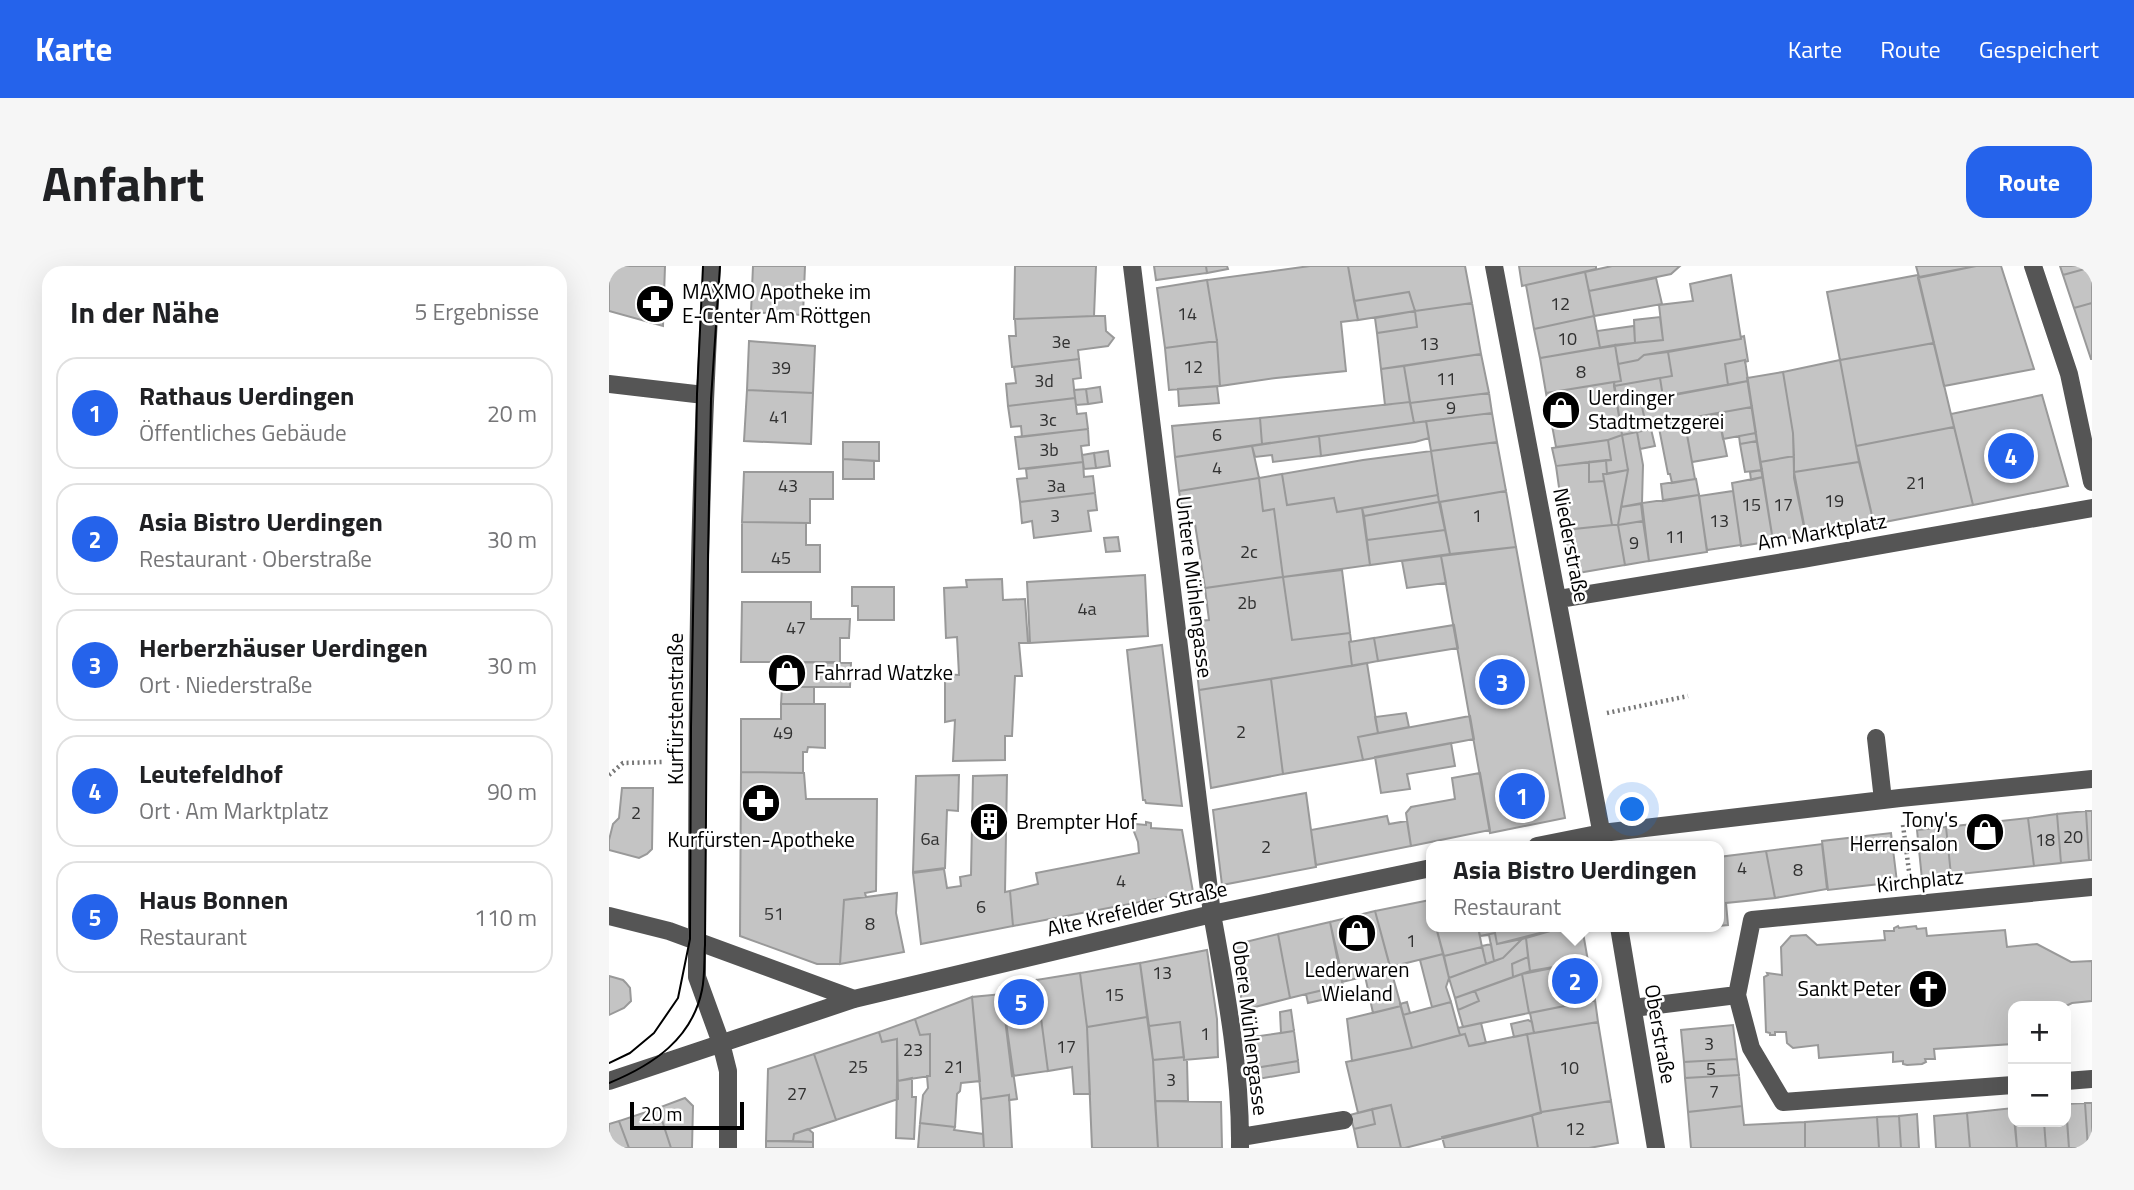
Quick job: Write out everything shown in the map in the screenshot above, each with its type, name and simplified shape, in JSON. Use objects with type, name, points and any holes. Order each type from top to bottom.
[{"type":"street","name":"Kurfürstenstraße","points":[[712,266],[704,395],[699,568],[698,976],[728,1071],[728,1148]]},
{"type":"street","name":"Untere Mühlengasse","points":[[1132,266],[1212,914]]},
{"type":"street","name":"Niederstraße","points":[[1494,266],[1603,840]]},
{"type":"street","points":[[2033,266],[2069,374],[2092,482]]},
{"type":"street","points":[[609,384],[704,395]]},
{"type":"street","name":"Am Marktplatz","points":[[1559,600],[2092,508]]},
{"type":"street","points":[[1876,738],[1892,799]]},
{"type":"street","points":[[1603,840],[1892,799],[2092,779]]},
{"type":"street","name":"Alte Krefelder Straße","points":[[609,1081],[854,999],[1212,914],[1426,869]]},
{"type":"street","name":"Kirchplatz","points":[[1737,995],[1752,920],[2092,887]]},
{"type":"street","name":"Obere Mühlengasse","points":[[1212,914],[1227,996],[1237,1082],[1240,1143]]},
{"type":"street","points":[[609,916],[669,931],[854,999]]},
{"type":"street","name":"Oberstraße","points":[[1620,932],[1657,1148]]},
{"type":"street","points":[[1633,1008],[1737,995],[1751,1048],[1783,1102],[2008,1085]]},
{"type":"street","points":[[2071,1081],[2092,1079]]},
{"type":"street","points":[[1240,1143],[1253,1137],[1344,1120]]},
{"type":"path","points":[[1580,718],[1688,696]]},
{"type":"path","points":[[609,775],[623,763],[662,762],[661,760]]},
{"type":"path","points":[[1892,799],[1913,904]]},
{"type":"building","points":[[609,266],[665,266],[663,326],[609,311]]},
{"type":"building","points":[[753,266],[805,266],[803,315],[751,312]]},
{"type":"building","points":[[1015,266],[1096,266],[1094,316],[1014,319]]},
{"type":"building","points":[[1154,266],[1206,266],[1207,273],[1156,280]]},
{"type":"building","points":[[1206,266],[1227,266],[1228,269],[1207,273]]},
{"type":"building","points":[[1310,266],[1348,266],[1358,320],[1341,322],[1346,371],[1220,386],[1217,341],[1207,280]]},
{"type":"building","points":[[1348,266],[1465,266],[1472,303],[1415,311],[1409,292],[1354,301]]},
{"type":"building","points":[[1519,266],[1596,266],[1596,269],[1522,286]]},
{"type":"building","points":[[1612,266],[1680,266],[1671,274],[1589,291],[1585,272]]},
{"type":"building","points":[[1916,266],[1976,266],[1919,277]]},
{"type":"building","points":[[1976,266],[2001,266],[2034,369],[1944,386],[1918,278]]},
{"type":"building","points":[[2060,266],[2092,266],[2092,267],[2063,275]]},
{"type":"building","points":[[2092,267],[2092,303],[2074,308],[2063,275]]},
{"type":"building","points":[[1585,272],[1594,316],[1534,329],[1526,285]]},
{"type":"building","points":[[1731,275],[1741,339],[1644,355],[1638,360],[1618,364],[1615,345],[1663,340],[1659,305],[1693,301],[1690,284]]},
{"type":"building","points":[[1918,275],[1934,343],[1840,360],[1827,292]]},
{"type":"building","points":[[1656,278],[1662,304],[1594,316],[1589,291]]},
{"type":"building","points":[[1207,280],[1217,341],[1165,348],[1157,288]]},
{"type":"building","points":[[1409,292],[1415,311],[1358,320],[1354,301]]},
{"type":"building","points":[[1472,303],[1481,354],[1381,369],[1377,333],[1417,327],[1415,311]]},
{"type":"building","points":[[2092,303],[2092,359],[2091,359],[2074,308]]},
{"type":"building","points":[[1415,311],[1417,327],[1377,333],[1375,318]]},
{"type":"building","points":[[1105,316],[1106,331],[1114,338],[1108,346],[1078,350],[1079,359],[1012,367],[1009,336],[1016,336],[1015,319]]},
{"type":"building","points":[[1594,316],[1600,348],[1540,358],[1534,329]]},
{"type":"building","points":[[1660,317],[1663,340],[1635,343],[1634,320]]},
{"type":"building","points":[[1634,326],[1635,343],[1600,348],[1597,331]]},
{"type":"building","points":[[1744,336],[1748,361],[1725,364],[1728,385],[1663,397],[1660,378],[1672,376],[1668,352],[1741,339]]},
{"type":"building","points":[[749,341],[815,346],[813,393],[747,390]]},
{"type":"building","points":[[1217,341],[1220,386],[1169,390],[1165,348]]},
{"type":"building","points":[[1934,343],[1954,427],[1856,446],[1840,360]]},
{"type":"building","points":[[1615,345],[1621,381],[1546,393],[1540,358]]},
{"type":"building","points":[[1668,352],[1672,376],[1614,386],[1614,382],[1621,381],[1618,364],[1638,360],[1644,355]]},
{"type":"building","points":[[1481,354],[1489,393],[1410,403],[1404,366]]},
{"type":"building","points":[[1079,359],[1081,378],[1073,379],[1075,398],[1008,406],[1006,384],[1016,383],[1014,367]]},
{"type":"building","points":[[1745,360],[1748,381],[1728,385],[1725,364]]},
{"type":"building","points":[[1840,360],[1859,462],[1794,472],[1793,433],[1783,372]]},
{"type":"building","points":[[1404,366],[1410,402],[1385,405],[1381,369]]},
{"type":"building","points":[[1783,372],[1794,456],[1760,462],[1747,378]]},
{"type":"building","points":[[1660,378],[1663,397],[1641,402],[1647,430],[1622,435],[1614,386]]},
{"type":"building","points":[[1748,381],[1752,407],[1684,419],[1685,423],[1647,430],[1641,402],[1643,400]]},
{"type":"building","points":[[1614,382],[1622,435],[1608,440],[1556,447],[1546,393]]},
{"type":"building","points":[[1217,386],[1219,403],[1179,406],[1178,389]]},
{"type":"building","points":[[1100,387],[1102,402],[1088,404],[1086,389]]},
{"type":"building","points":[[1086,389],[1088,404],[1076,405],[1074,390]]},
{"type":"building","points":[[747,390],[813,393],[811,444],[744,441]]},
{"type":"building","points":[[1489,393],[1492,413],[1414,423],[1410,403]]},
{"type":"building","points":[[2042,395],[2068,486],[1973,505],[1951,414]]},
{"type":"building","points":[[1075,398],[1077,414],[1086,413],[1088,429],[1022,437],[1021,426],[1011,427],[1008,406]]},
{"type":"building","points":[[1410,402],[1414,423],[1262,444],[1260,418]]},
{"type":"building","points":[[1752,407],[1756,433],[1723,439],[1718,413]]},
{"type":"building","points":[[1492,413],[1497,442],[1431,451],[1426,421]]},
{"type":"building","points":[[1718,413],[1727,456],[1692,462],[1684,419]]},
{"type":"building","points":[[1260,418],[1262,444],[1175,457],[1172,426]]},
{"type":"building","points":[[1426,421],[1429,438],[1321,456],[1319,436]]},
{"type":"building","points":[[1685,423],[1695,479],[1672,483],[1659,428]]},
{"type":"building","points":[[1954,427],[1973,505],[1874,524],[1856,446]]},
{"type":"building","points":[[1088,429],[1089,445],[1081,446],[1083,462],[1019,469],[1015,437]]},
{"type":"building","points":[[1651,429],[1655,446],[1640,449],[1637,432]]},
{"type":"building","points":[[1637,432],[1643,465],[1642,503],[1621,507],[1628,470],[1622,435]]},
{"type":"building","points":[[1756,433],[1757,441],[1740,444],[1739,436]]},
{"type":"building","points":[[1622,435],[1628,470],[1607,474],[1606,460],[1611,460],[1608,440]]},
{"type":"building","points":[[1319,436],[1321,456],[1273,462],[1272,455],[1255,457],[1252,446]]},
{"type":"building","points":[[1608,440],[1611,460],[1556,466],[1552,448]]},
{"type":"building","points":[[1757,441],[1762,470],[1745,472],[1740,444]]},
{"type":"building","points":[[843,442],[879,442],[879,461],[843,459]]},
{"type":"building","points":[[1497,442],[1506,491],[1439,502],[1431,451]]},
{"type":"building","points":[[1252,446],[1259,478],[1179,491],[1175,457]]},
{"type":"building","points":[[1108,451],[1110,466],[1096,468],[1094,453]]},
{"type":"building","points":[[1431,451],[1438,495],[1337,512],[1334,498],[1287,505],[1282,474]]},
{"type":"building","points":[[1094,453],[1096,468],[1084,469],[1082,455]]},
{"type":"building","points":[[1794,456],[1794,478],[1805,532],[1773,541],[1760,462]]},
{"type":"building","points":[[843,459],[874,461],[874,479],[843,479]]},
{"type":"building","points":[[1606,460],[1607,474],[1603,474],[1604,481],[1589,482],[1589,462]]},
{"type":"building","points":[[1083,462],[1084,477],[1093,476],[1095,493],[1020,502],[1017,479],[1027,478],[1026,469]]},
{"type":"building","points":[[1589,462],[1589,482],[1604,481],[1612,525],[1565,530],[1556,466]]},
{"type":"building","points":[[1859,462],[1874,524],[1806,535],[1794,472]]},
{"type":"building","points":[[1628,470],[1618,525],[1612,525],[1603,474]]},
{"type":"building","points":[[1762,470],[1763,477],[1751,480],[1750,472]]},
{"type":"building","points":[[744,472],[833,472],[833,499],[810,499],[810,523],[742,522]]},
{"type":"building","points":[[1282,474],[1287,505],[1334,498],[1337,512],[1362,508],[1370,565],[1283,577],[1274,509],[1263,511],[1259,478]]},
{"type":"building","points":[[1763,477],[1773,541],[1741,546],[1732,483]]},
{"type":"building","points":[[1259,478],[1263,511],[1274,509],[1283,577],[1205,588],[1195,524],[1185,526],[1179,491]]},
{"type":"building","points":[[1696,479],[1699,495],[1663,501],[1661,484]]},
{"type":"building","points":[[1506,491],[1516,547],[1450,554],[1440,502]]},
{"type":"building","points":[[1733,491],[1741,545],[1707,550],[1699,496]]},
{"type":"building","points":[[1095,493],[1097,510],[1088,511],[1091,531],[1034,538],[1032,521],[1022,523],[1020,502]]},
{"type":"building","points":[[1438,495],[1439,502],[1364,516],[1362,508]]},
{"type":"building","points":[[1699,495],[1707,552],[1649,561],[1642,503]]},
{"type":"building","points":[[1439,502],[1445,530],[1367,540],[1364,516]]},
{"type":"building","points":[[1641,504],[1643,521],[1618,525],[1621,507]]},
{"type":"building","points":[[1643,521],[1649,561],[1625,565],[1618,525]]},
{"type":"building","points":[[742,522],[806,523],[806,545],[820,545],[820,572],[742,572]]},
{"type":"building","points":[[1618,525],[1625,565],[1572,574],[1565,530]]},
{"type":"building","points":[[1445,530],[1450,554],[1370,565],[1367,540]]},
{"type":"building","points":[[1118,537],[1120,551],[1106,552],[1104,538]]},
{"type":"building","points":[[1516,547],[1565,818],[1490,833],[1441,556]]},
{"type":"building","points":[[1441,556],[1446,583],[1407,588],[1402,561]]},
{"type":"building","points":[[1342,570],[1350,633],[1292,640],[1283,577]]},
{"type":"building","points":[[1145,575],[1148,636],[1030,643],[1027,582]]},
{"type":"building","points":[[1283,577],[1292,640],[1350,633],[1352,666],[1199,690],[1195,654],[1203,653],[1199,621],[1209,620],[1205,588]]},
{"type":"building","points":[[1002,579],[1003,600],[1025,599],[1028,643],[1019,643],[1022,676],[1015,676],[1012,736],[1005,736],[1005,760],[953,761],[955,720],[945,722],[945,674],[959,675],[957,637],[946,638],[944,588],[967,587],[966,580]]},
{"type":"building","points":[[852,587],[894,587],[894,620],[858,620],[858,606],[852,606]]},
{"type":"building","points":[[742,602],[811,602],[811,619],[850,619],[849,638],[840,638],[840,662],[741,662]]},
{"type":"building","points":[[1454,625],[1458,648],[1378,661],[1374,638]]},
{"type":"building","points":[[1374,638],[1378,661],[1352,666],[1349,642]]},
{"type":"building","points":[[1162,645],[1182,806],[1146,803],[1143,800],[1127,650]]},
{"type":"building","points":[[782,662],[851,663],[850,687],[782,687]]},
{"type":"building","points":[[1367,663],[1378,733],[1358,737],[1363,760],[1283,774],[1271,679]]},
{"type":"building","points":[[1271,679],[1283,774],[1211,788],[1199,690]]},
{"type":"building","points":[[782,687],[814,687],[814,704],[781,704]]},
{"type":"building","points":[[781,704],[825,704],[825,748],[808,747],[807,752],[803,752],[803,773],[741,772],[741,719],[781,719]]},
{"type":"building","points":[[1406,713],[1409,727],[1378,733],[1375,717]]},
{"type":"building","points":[[1470,716],[1474,739],[1363,760],[1358,737]]},
{"type":"building","points":[[1451,743],[1455,766],[1407,774],[1410,789],[1381,793],[1375,757]]},
{"type":"building","points":[[741,772],[804,773],[806,799],[877,799],[876,891],[865,893],[866,897],[844,900],[840,964],[817,964],[740,936]]},
{"type":"building","points":[[1480,773],[1490,830],[1411,846],[1406,813],[1411,807],[1455,799],[1452,778]]},
{"type":"building","points":[[959,775],[958,811],[947,810],[945,868],[913,872],[916,776]]},
{"type":"building","name":"Brempter Hof","points":[[1007,775],[1005,892],[1010,891],[1013,926],[921,944],[913,873],[944,869],[947,888],[961,886],[960,877],[971,875],[973,776]]},
{"type":"building","points":[[622,788],[653,788],[652,849],[639,858],[609,850],[613,824],[619,818]]},
{"type":"building","points":[[1306,793],[1316,867],[1222,885],[1213,810]]},
{"type":"building","points":[[2086,811],[2089,860],[2061,863],[2057,814]]},
{"type":"building","points":[[2086,811],[2092,811],[2092,860],[2089,860]]},
{"type":"building","points":[[2057,814],[2061,863],[2034,866],[2028,818]]},
{"type":"building","points":[[1387,816],[1389,824],[1407,821],[1411,846],[1316,865],[1311,830]]},
{"type":"building","points":[[2028,818],[2034,866],[1951,875],[1946,827]]},
{"type":"building","points":[[1146,822],[1151,823],[1151,828],[1182,830],[1193,892],[1013,926],[1010,891],[1038,884],[1036,873],[1139,853],[1133,829],[1136,824],[1146,825]]},
{"type":"building","points":[[1946,827],[1951,875],[1922,879],[1917,830]]},
{"type":"building","points":[[1891,833],[1897,882],[1828,890],[1822,841]]},
{"type":"building","points":[[1822,844],[1827,889],[1775,898],[1766,851]]},
{"type":"building","points":[[1766,851],[1775,898],[1726,903],[1728,925],[1724,925],[1724,856]]},
{"type":"building","points":[[897,893],[896,913],[904,952],[840,964],[844,900]]},
{"type":"building","points":[[1426,901],[1426,932],[1437,932],[1443,954],[1390,967],[1375,911]]},
{"type":"building","points":[[1375,911],[1391,970],[1342,982],[1330,922]]},
{"type":"building","points":[[1330,922],[1343,985],[1290,998],[1278,934]]},
{"type":"building","name":"Sankt Peter","points":[[1894,928],[1926,928],[1927,936],[2005,930],[2007,947],[2037,944],[2071,962],[2092,961],[2092,1001],[2071,1004],[2071,1001],[2008,1001],[2008,1044],[1934,1049],[1935,1059],[1925,1059],[1926,1062],[1922,1064],[1893,1062],[1893,1052],[1819,1058],[1818,1045],[1793,1048],[1787,1043],[1786,1032],[1770,1035],[1766,1032],[1764,977],[1767,973],[1782,975],[1781,947],[1791,936],[1806,935],[1817,945],[1885,940],[1884,931],[1894,931]]},
{"type":"building","points":[[1437,932],[1479,932],[1482,947],[1444,956]]},
{"type":"building","points":[[1479,932],[1544,932],[1497,944],[1495,933],[1480,936]]},
{"type":"building","points":[[1547,932],[1583,932],[1588,961],[1530,971],[1526,938]]},
{"type":"building","points":[[1495,933],[1497,944],[1522,939],[1503,958],[1494,961],[1489,935],[1480,936]]},
{"type":"building","points":[[1278,934],[1290,998],[1243,1010],[1233,945]]},
{"type":"building","points":[[1526,938],[1528,957],[1512,964],[1513,977],[1455,998],[1449,978],[1503,958]]},
{"type":"building","points":[[1491,944],[1494,961],[1486,964],[1482,946]]},
{"type":"building","points":[[1482,947],[1486,964],[1449,978],[1444,956]]},
{"type":"building","points":[[1207,950],[1217,1019],[1218,1057],[1184,1060],[1180,1022],[1149,1026],[1140,963]]},
{"type":"building","points":[[1443,954],[1449,978],[1446,987],[1451,1002],[1432,1007],[1420,960]]},
{"type":"building","points":[[1528,957],[1530,971],[1513,977],[1512,964]]},
{"type":"building","points":[[1588,961],[1595,1000],[1529,1013],[1522,974]]},
{"type":"building","points":[[1140,963],[1147,1017],[1087,1027],[1080,973]]},
{"type":"building","points":[[1391,970],[1401,1006],[1373,1013],[1365,976]]},
{"type":"building","points":[[1080,973],[1087,1027],[1090,1094],[1074,1094],[1072,1067],[1048,1071],[1036,980]]},
{"type":"building","points":[[1522,974],[1529,1013],[1463,1027],[1458,1010],[1479,1001],[1475,991]]},
{"type":"building","points":[[609,976],[626,983],[630,988],[631,1001],[624,1008],[609,1015]]},
{"type":"building","points":[[1036,980],[1048,1071],[1012,1076],[1001,986]]},
{"type":"building","points":[[1328,989],[1330,998],[1308,1003],[1306,994]]},
{"type":"building","points":[[1475,991],[1479,1001],[1458,1010],[1455,998]]},
{"type":"building","points":[[1002,994],[1017,1099],[1009,1100],[1009,1095],[981,1099],[972,997]]},
{"type":"building","points":[[972,997],[980,1081],[961,1083],[957,1094],[955,1127],[920,1123],[923,1095],[928,1088],[927,1076],[930,1076],[930,1034],[920,1035],[915,1019]]},
{"type":"building","points":[[1595,1000],[1598,1022],[1534,1033],[1530,1013]]},
{"type":"building","points":[[1407,1002],[1410,1013],[1403,1015],[1400,1004]]},
{"type":"building","points":[[1451,1002],[1460,1035],[1412,1048],[1403,1015]]},
{"type":"building","points":[[1401,1006],[1412,1048],[1352,1061],[1347,1019]]},
{"type":"building","points":[[1291,1010],[1294,1031],[1281,1033],[1280,1012]]},
{"type":"building","points":[[1147,1017],[1153,1060],[1158,1148],[1092,1148],[1087,1027]]},
{"type":"building","points":[[915,1019],[920,1035],[930,1034],[930,1076],[897,1081],[897,1039],[882,1042],[879,1032]]},
{"type":"building","points":[[1528,1020],[1532,1022],[1534,1033],[1514,1037],[1511,1024]]},
{"type":"building","points":[[1180,1022],[1184,1057],[1153,1060],[1149,1026]]},
{"type":"building","points":[[1598,1022],[1611,1101],[1541,1112],[1527,1034]]},
{"type":"building","points":[[1481,1023],[1486,1043],[1469,1046],[1465,1034],[1460,1035],[1458,1028]]},
{"type":"building","points":[[1733,1025],[1737,1059],[1684,1062],[1681,1030]]},
{"type":"building","points":[[1294,1031],[1298,1061],[1248,1069],[1245,1038]]},
{"type":"building","points":[[879,1032],[882,1042],[897,1039],[898,1099],[836,1120],[814,1054]]},
{"type":"building","points":[[1465,1034],[1469,1046],[1527,1034],[1541,1113],[1401,1148],[1391,1105],[1358,1113],[1346,1062]]},
{"type":"building","points":[[814,1054],[836,1120],[794,1134],[793,1141],[766,1141],[768,1069]]},
{"type":"building","points":[[1184,1057],[1184,1060],[1187,1060],[1188,1101],[1155,1101],[1153,1060]]},
{"type":"building","points":[[1737,1059],[1739,1075],[1685,1078],[1684,1062]]},
{"type":"building","points":[[1298,1061],[1299,1072],[1252,1080],[1250,1069]]},
{"type":"building","points":[[1739,1075],[1742,1106],[1688,1112],[1685,1078]]},
{"type":"building","points":[[912,1078],[912,1097],[916,1097],[914,1139],[896,1138],[897,1081]]},
{"type":"building","points":[[1009,1095],[1012,1148],[984,1148],[981,1099]]},
{"type":"building","points":[[685,1098],[693,1106],[692,1148],[671,1148],[658,1108]]},
{"type":"building","points":[[1155,1101],[1221,1102],[1222,1148],[1158,1148]]},
{"type":"building","points":[[1611,1101],[1618,1143],[1589,1148],[1538,1148],[1532,1115]]},
{"type":"building","points":[[2085,1103],[2092,1103],[2092,1148],[2088,1148]]},
{"type":"building","points":[[2085,1103],[2088,1148],[2069,1148],[2068,1127],[2071,1127],[2071,1104]]},
{"type":"building","points":[[1391,1105],[1401,1148],[1358,1148],[1354,1129],[1375,1124],[1372,1109]]},
{"type":"building","points":[[1742,1106],[1744,1125],[1805,1122],[1805,1148],[1691,1148],[1688,1112]]},
{"type":"building","points":[[658,1108],[671,1148],[629,1148],[619,1121]]},
{"type":"building","points":[[1372,1109],[1375,1124],[1354,1129],[1350,1115]]},
{"type":"building","points":[[2008,1109],[2008,1127],[2015,1127],[2017,1148],[1970,1148],[1967,1113]]},
{"type":"building","points":[[1967,1113],[1970,1148],[1936,1148],[1934,1116]]},
{"type":"building","points":[[1917,1114],[1919,1148],[1901,1148],[1899,1116]]},
{"type":"building","points":[[1532,1115],[1538,1148],[1445,1148],[1442,1137]]},
{"type":"building","points":[[1899,1116],[1901,1148],[1879,1148],[1877,1117]]},
{"type":"building","points":[[1877,1117],[1879,1148],[1805,1148],[1805,1122]]},
{"type":"building","points":[[619,1121],[629,1148],[609,1148],[609,1124]]},
{"type":"building","points":[[920,1123],[983,1134],[984,1148],[918,1148]]},
{"type":"building","points":[[2015,1127],[2044,1127],[2046,1148],[2017,1148]]},
{"type":"building","points":[[2044,1127],[2067,1127],[2069,1148],[2046,1148]]},
{"type":"building","points":[[808,1129],[813,1133],[813,1142],[793,1141],[794,1134]]},
{"type":"building","points":[[766,1141],[813,1142],[813,1148],[766,1148]]},
{"type":"tram line","points":[[609,1063],[630,1053],[654,1033],[678,998],[690,939],[697,394],[703,266]]},
{"type":"tram line","points":[[609,1083],[655,1059],[680,1036],[697,1007],[703,985],[711,399],[720,266]]},
{"type":"place","name":"MAXMO Apotheke im E-Center Am Röttgen","points":[[655,304]]},
{"type":"place","name":"Uerdinger Stadtmetzgerei","points":[[1561,410]]},
{"type":"place","name":"Leutefeldhof","points":[[2011,456]]},
{"type":"place","name":"Fahrrad Watzke","points":[[787,673]]},
{"type":"place","name":"Herberzhäuser Uerdingen","points":[[1502,682]]},
{"type":"place","name":"Rathaus Uerdingen","points":[[1522,796]]},
{"type":"place","name":"Kurfürsten-Apotheke","points":[[761,803]]},
{"type":"place","name":"Brempter Hof","points":[[989,822]]},
{"type":"place","name":"Tony's Herrensalon","points":[[1985,832]]},
{"type":"place","name":"Lederwaren Wieland","points":[[1357,933]]},
{"type":"place","name":"Asia Bistro Uerdingen","points":[[1575,981]]},
{"type":"place","name":"Sankt Peter","points":[[1928,989]]},
{"type":"place","name":"Haus Bonnen","points":[[1021,1002]]}]
